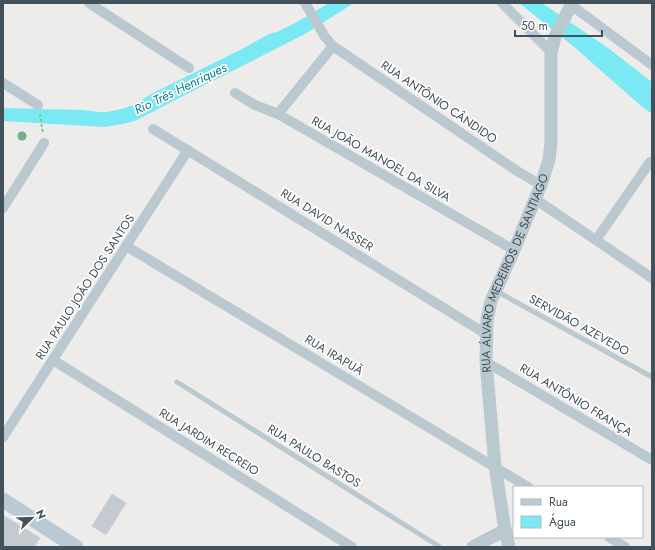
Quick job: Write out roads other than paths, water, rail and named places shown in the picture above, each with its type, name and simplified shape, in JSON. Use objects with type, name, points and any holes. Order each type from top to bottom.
[{"type":"main road","points":[[3,500],[76,547]]},
{"type":"street","points":[[89,3],[189,68]]},
{"type":"street","points":[[502,3],[551,52]]},
{"type":"street","name":"RUA ANTÔNIO CÂNDIDO","points":[[309,7],[325,37],[333,46],[510,166],[541,185]]},
{"type":"street","points":[[570,7],[652,65]]},
{"type":"street","name":"RUA ÁLVARO MEDEIROS DE SANTIAGO","points":[[509,547],[495,466],[486,362],[488,311],[541,185],[549,160],[552,44],[570,7]]},
{"type":"street","points":[[278,114],[333,46]]},
{"type":"street","points":[[3,83],[38,105]]},
{"type":"street","name":"RUA JOÃO MANOEL DA SILVA","points":[[235,93],[255,105],[278,114],[514,250]]},
{"type":"street","name":"RUA DAVID NASSER","points":[[153,129],[486,334]]},
{"type":"street","points":[[3,208],[44,143]]},
{"type":"street","name":"RUA PAULO JOÃO DOS SANTOS","points":[[3,437],[188,150]]},
{"type":"street","points":[[596,240],[650,162]]},
{"type":"street","points":[[535,199],[652,278]]},
{"type":"street","name":"RUA IRAPUÃ","points":[[126,246],[526,486]]},
{"type":"street","name":"RUA JARDIM RECREIO","points":[[53,360],[352,547]]},
{"type":"street","name":"RUA ANTÔNIO FRANÇA","points":[[486,362],[652,460]]},
{"type":"street","points":[[473,547],[505,530]]},
{"type":"street","points":[[611,538],[625,547]]},
{"type":"lane","name":"SERVIDÃO AZEVEDO","points":[[496,291],[652,377]]},
{"type":"lane","name":"RUA PAULO BASTOS","points":[[177,382],[440,547]]},
{"type":"water","name":"Rio Três Henriques","points":[[329,3],[354,3],[305,34],[135,121],[104,127],[3,121],[3,108],[82,110],[99,112],[122,109],[133,105],[153,93],[269,34],[277,32],[297,22]]},
{"type":"water","points":[[519,3],[542,3],[608,48],[652,82],[652,114],[573,46]]}]
